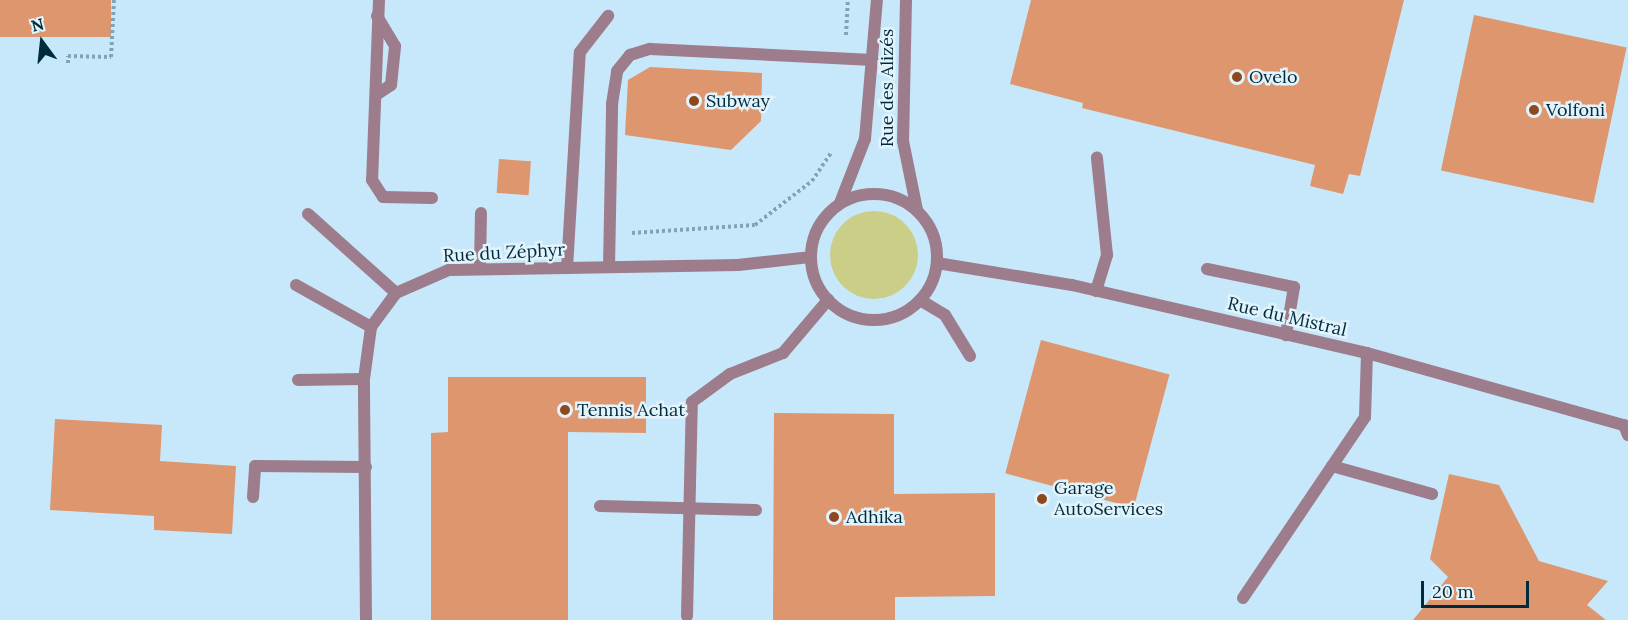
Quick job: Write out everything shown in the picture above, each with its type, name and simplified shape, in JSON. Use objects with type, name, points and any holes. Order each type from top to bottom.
[{"type":"street","points":[[379,0],[372,83],[376,95],[372,180],[383,197],[432,198]]},
{"type":"street","name":"Rue des Alizés","points":[[840,203],[865,139],[877,0]]},
{"type":"street","name":"Rue des Alizés","points":[[906,0],[903,141],[917,210]]},
{"type":"street","points":[[376,95],[391,85],[395,46],[377,16]]},
{"type":"street","points":[[567,268],[580,52],[608,16]]},
{"type":"street","points":[[609,267],[617,71],[630,55],[650,49],[873,60]]},
{"type":"street","points":[[1096,291],[1107,255],[1097,158]]},
{"type":"street","points":[[880,193],[917,210],[930,225],[937,264],[920,300],[884,319],[844,313],[828,300],[810,257],[819,226],[840,203],[880,193]]},
{"type":"street","points":[[480,269],[482,213]]},
{"type":"street","points":[[309,214],[396,293],[371,327],[364,379],[366,620]]},
{"type":"street","name":"Rue du Zéphyr","points":[[396,293],[449,270],[738,265],[810,257]]},
{"type":"street","name":"Rue du Mistral","points":[[937,264],[1096,291],[1367,354],[1627,429]]},
{"type":"street","points":[[1207,269],[1294,287],[1286,335]]},
{"type":"street","points":[[296,285],[371,327]]},
{"type":"street","points":[[687,616],[692,402],[730,374],[783,353],[828,300]]},
{"type":"street","points":[[920,300],[945,315],[970,356]]},
{"type":"street","points":[[1243,598],[1365,417],[1367,354]]},
{"type":"street","points":[[298,380],[364,379]]},
{"type":"street","points":[[253,497],[255,466],[366,467]]},
{"type":"street","points":[[1332,466],[1432,494]]},
{"type":"street","points":[[600,506],[756,510]]},
{"type":"path","points":[[68,63],[68,56],[111,57],[114,0]]},
{"type":"path","points":[[845,58],[848,0]]},
{"type":"path","points":[[610,233],[755,225],[812,181],[836,145]]},
{"type":"green space","points":[[874,211],[891,214],[905,224],[915,238],[918,255],[915,272],[905,286],[891,296],[874,299],[857,296],[843,286],[833,272],[830,255],[833,238],[843,224],[857,214]]},
{"type":"building","points":[[0,0],[111,0],[111,37],[0,37]]},
{"type":"building","name":"Ovelo","points":[[1031,0],[1404,0],[1360,176],[1349,174],[1343,194],[1310,186],[1315,165],[1082,108],[1083,103],[1010,84]]},
{"type":"building","name":"Volfoni","points":[[1474,15],[1627,47],[1594,203],[1441,171]]},
{"type":"building","name":"Subway","points":[[650,67],[762,73],[761,121],[731,150],[625,135],[628,80]]},
{"type":"building","points":[[499,159],[531,161],[529,195],[497,193]]},
{"type":"building","points":[[1041,340],[1169,374],[1134,508],[1005,473]]},
{"type":"building","points":[[448,377],[646,377],[646,433],[568,432],[568,620],[431,620],[431,433],[448,432]]},
{"type":"building","name":"Adhika","points":[[774,413],[894,414],[894,494],[995,493],[995,596],[895,597],[895,620],[773,620]]},
{"type":"building","points":[[55,419],[162,425],[160,461],[236,466],[232,534],[154,530],[154,516],[50,510]]},
{"type":"building","points":[[1449,474],[1499,485],[1539,561],[1608,581],[1587,605],[1606,620],[1413,620],[1448,577],[1430,559]]},
{"type":"place","name":"Ovelo","points":[[1237,77]]},
{"type":"place","name":"Subway","points":[[694,101]]},
{"type":"place","name":"Volfoni","points":[[1534,110]]},
{"type":"place","name":"Tennis Achat","points":[[565,410]]},
{"type":"place","name":"Garage AutoServices","points":[[1042,499]]},
{"type":"place","name":"Adhika","points":[[834,517]]}]
